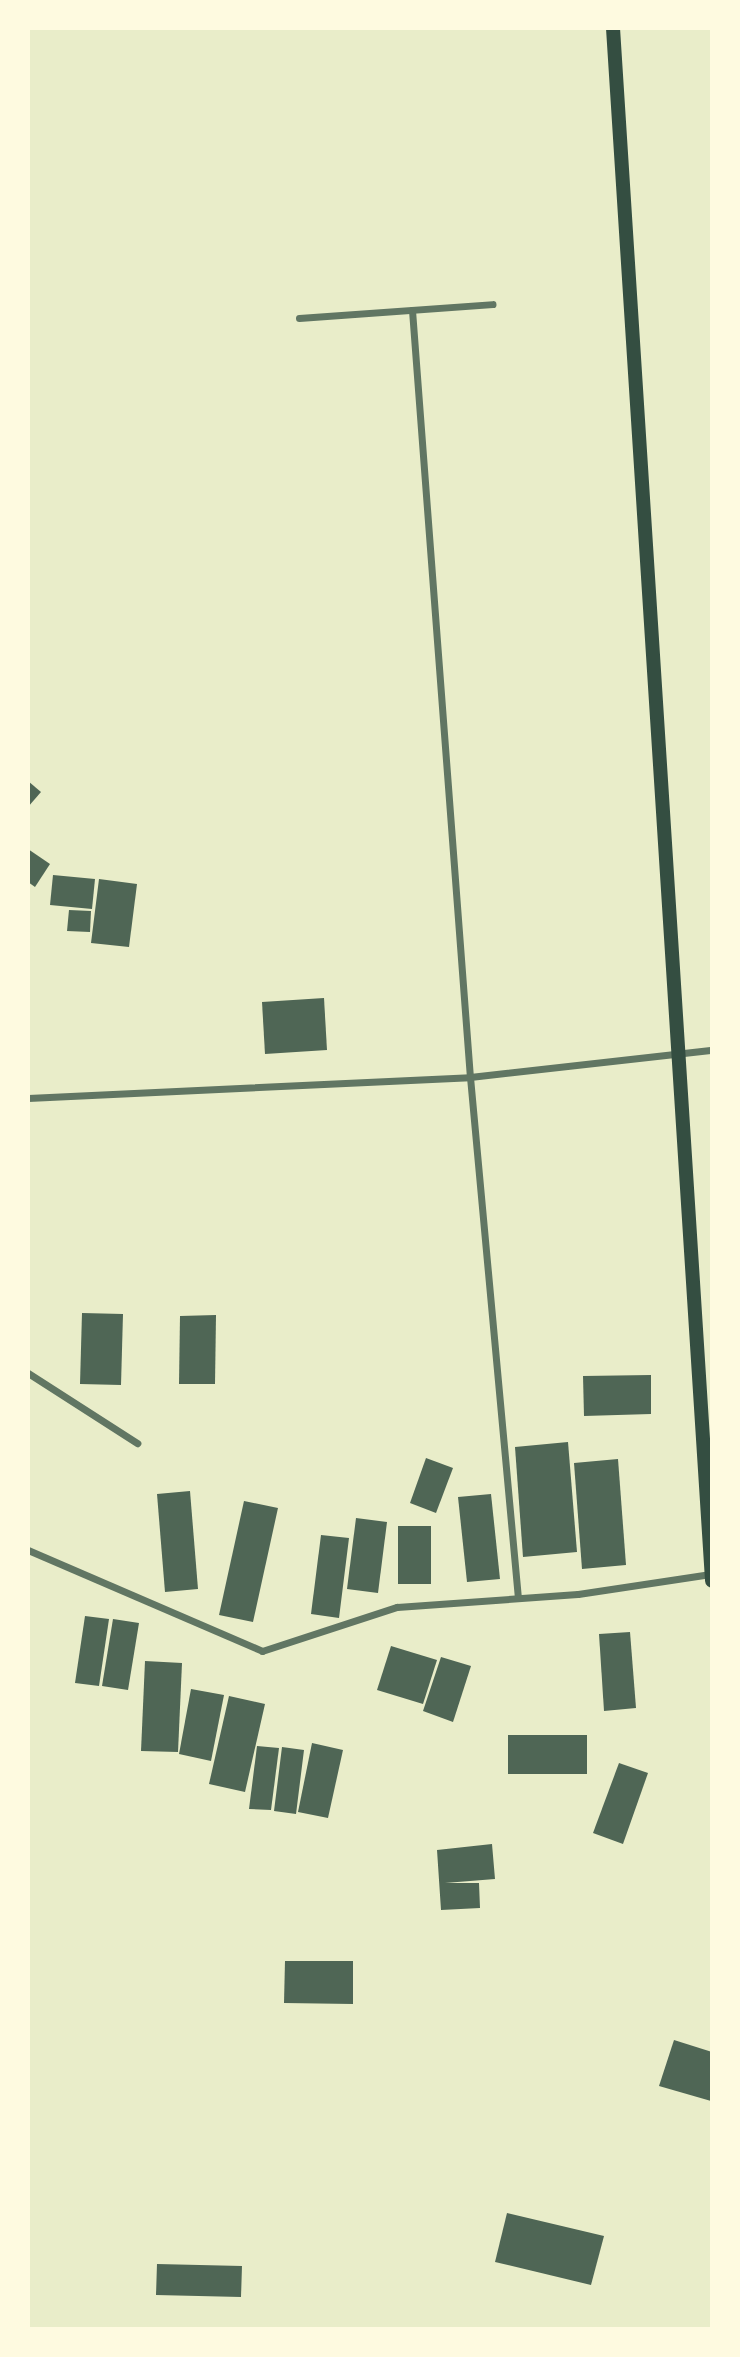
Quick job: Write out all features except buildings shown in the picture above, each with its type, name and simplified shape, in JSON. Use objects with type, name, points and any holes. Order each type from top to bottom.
[{"type":"main road","points":[[613,28],[676,1056],[712,1581]]},
{"type":"street","points":[[299,318],[492,304]]},
{"type":"street","points":[[412,310],[470,1077],[518,1598]]},
{"type":"street","points":[[28,1098],[470,1077],[712,1050]]},
{"type":"street","points":[[28,1373],[137,1443]]},
{"type":"street","points":[[28,1550],[262,1651],[397,1606],[518,1598],[712,1574]]}]
